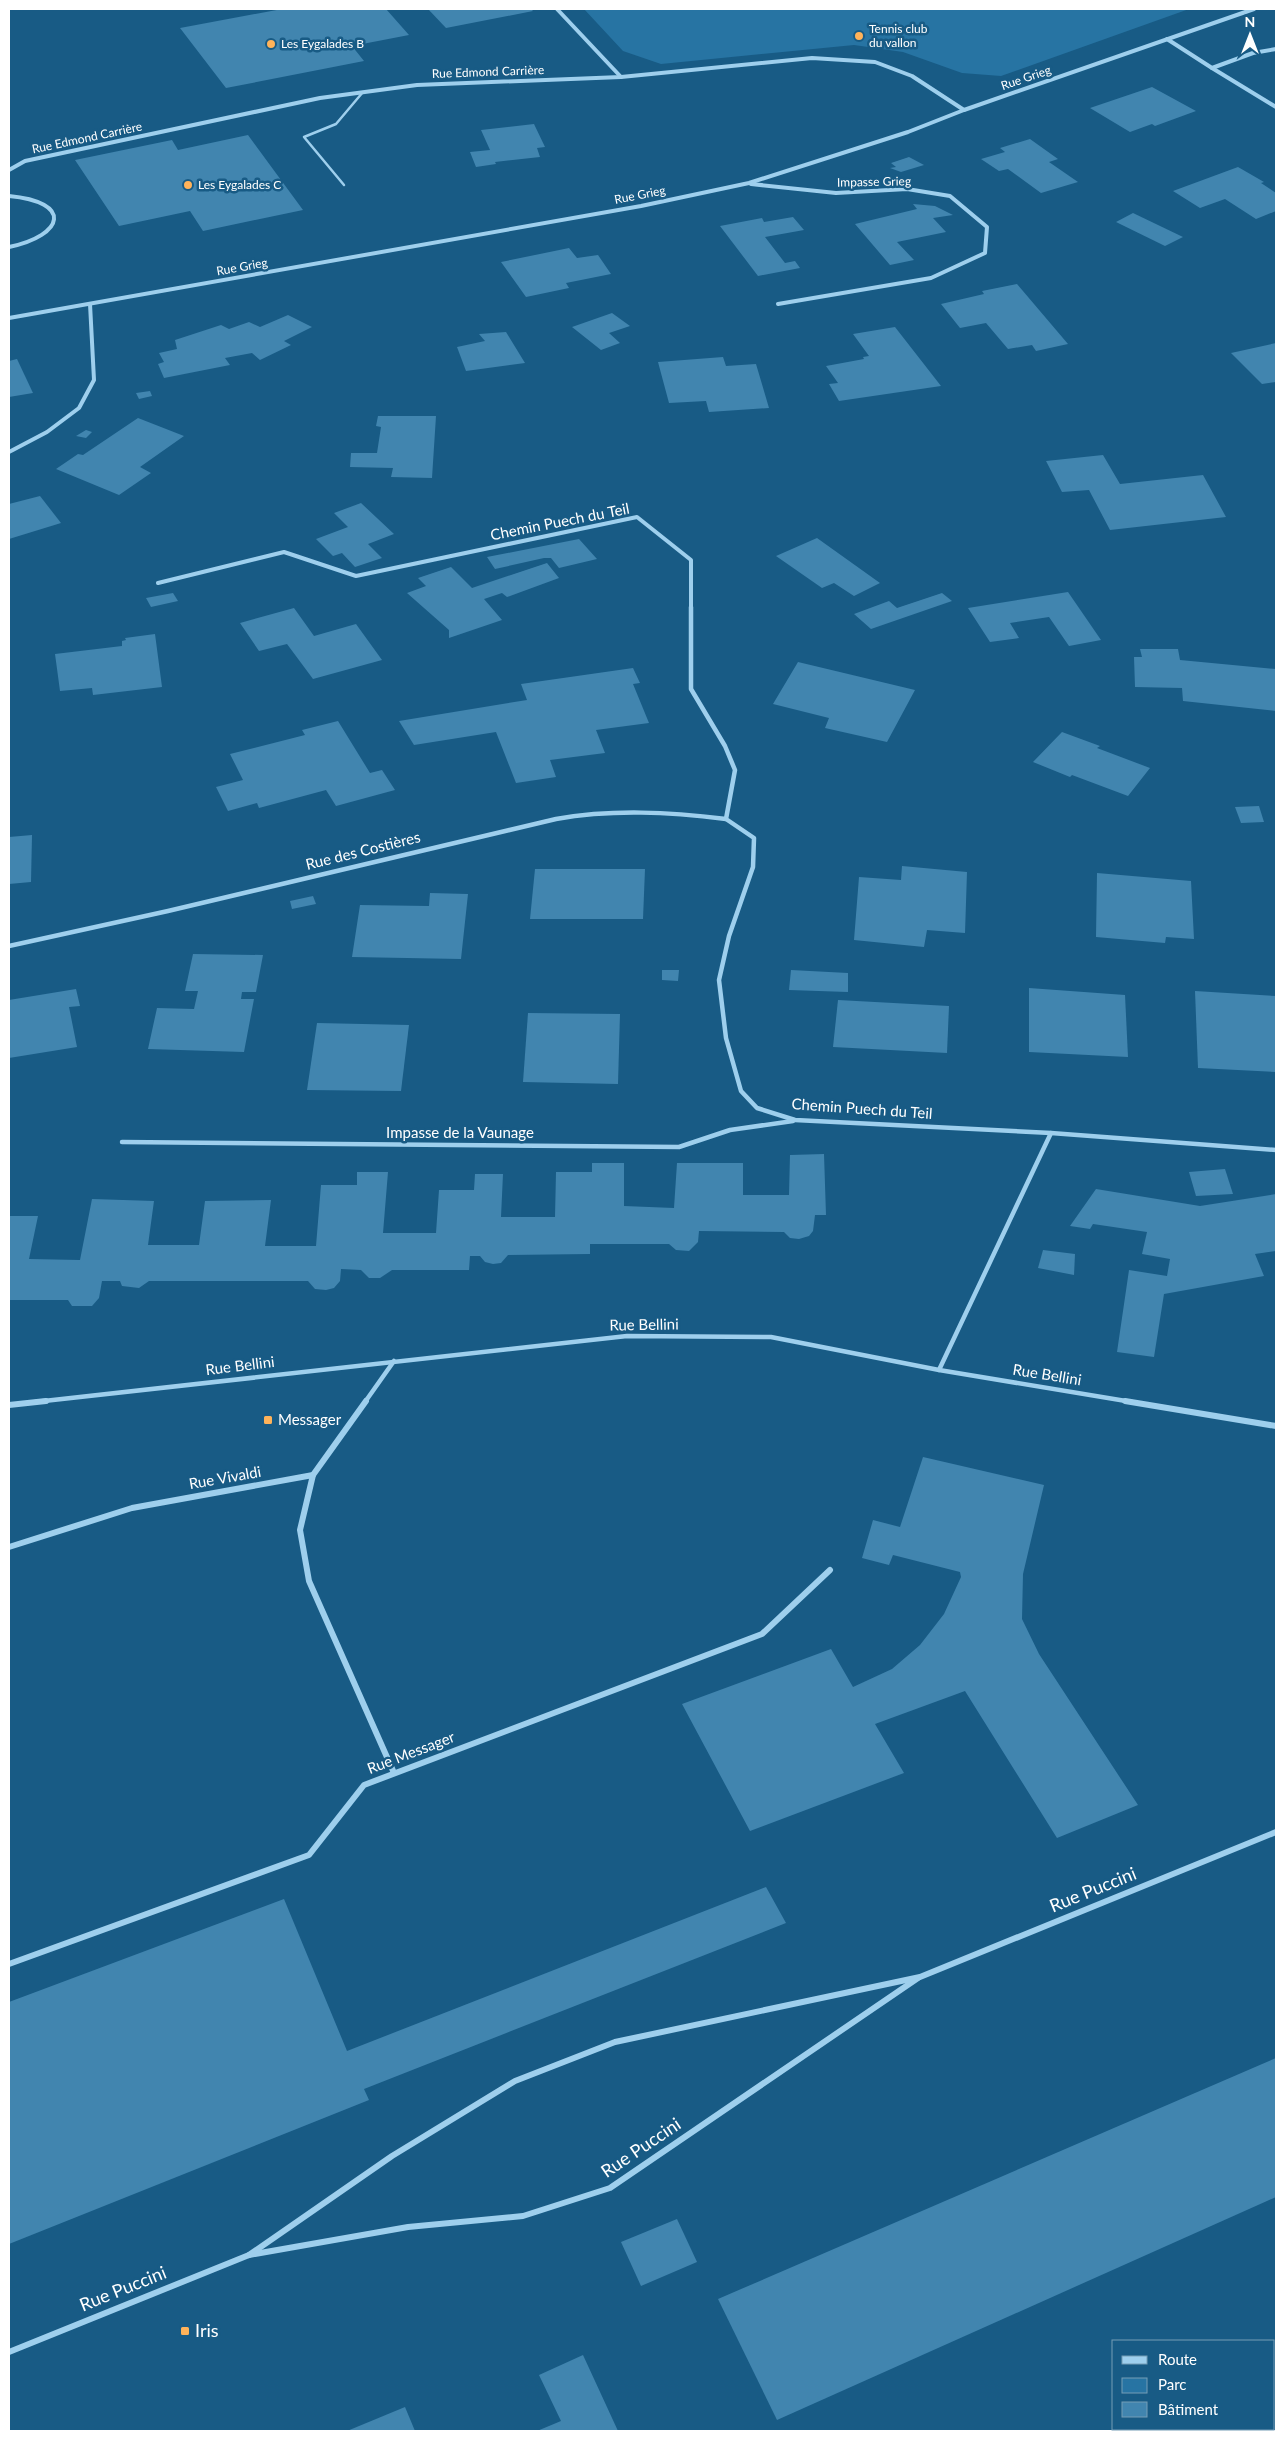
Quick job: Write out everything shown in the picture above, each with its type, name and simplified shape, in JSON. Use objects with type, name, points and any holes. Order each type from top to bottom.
[{"type":"street","points":[[557,9],[621,77]]},
{"type":"street","name":"Rue Grieg","points":[[9,318],[622,209],[749,183],[908,132],[964,110],[1254,9]]},
{"type":"street","points":[[1167,39],[1276,107]]},
{"type":"street","points":[[1212,68],[1253,53],[1276,49]]},
{"type":"street","name":"Rue Edmond Carrière","points":[[9,170],[26,161],[320,98],[363,92],[417,85],[621,77],[812,58],[875,62],[912,76],[964,110]]},
{"type":"street","name":"Impasse Grieg","points":[[749,183],[836,193],[907,189],[950,196],[987,227],[985,253],[930,278],[778,304]]},
{"type":"street","points":[[9,196],[34,198],[46,203],[54,211],[56,219],[52,228],[43,236],[9,247]]},
{"type":"street","points":[[9,452],[47,432],[79,408],[83,401],[94,380],[90,304]]},
{"type":"street","name":"Chemin Puech du Teil","points":[[158,582],[284,552],[356,576],[636,517],[691,560],[690,689],[725,746],[735,770],[726,819],[754,838],[753,867],[729,936],[720,980],[726,1038],[741,1091],[757,1108],[795,1120],[1051,1133],[1276,1150]]},
{"type":"street","name":"Rue des Costières","points":[[9,946],[178,909],[527,824],[585,815],[646,813],[688,814],[726,819]]},
{"type":"street","name":"Impasse de la Vaunage","points":[[122,1142],[679,1147],[730,1130],[795,1120]]},
{"type":"street","points":[[938,1370],[1051,1133]]},
{"type":"street","name":"Rue Bellini","points":[[9,1406],[627,1336],[772,1337],[938,1370],[1276,1426]]},
{"type":"street","points":[[394,1361],[313,1475],[300,1530],[309,1581],[394,1773]]},
{"type":"street","name":"Rue Vivaldi","points":[[9,1547],[132,1508],[313,1475]]},
{"type":"street","name":"Rue Messager","points":[[9,1964],[309,1856],[364,1785],[762,1634],[830,1570]]},
{"type":"street","name":"Rue Puccini","points":[[249,2255],[392,2156],[515,2081],[615,2042],[920,1977],[1276,1832]]},
{"type":"street","name":"Rue Puccini","points":[[9,2352],[249,2255],[408,2227],[522,2216],[610,2188],[808,2050],[920,1977]]},
{"type":"lane","points":[[344,185],[304,137],[336,124],[363,92]]},
{"type":"green space","name":"Tennis club du vallon","points":[[584,9],[1189,9],[1001,76],[962,73],[903,52],[854,45],[661,64],[623,51]]},
{"type":"building","name":"Les Eygalades B","points":[[282,9],[386,9],[409,35],[352,46],[364,61],[226,88],[180,28]]},
{"type":"building","points":[[428,9],[531,9],[533,11],[446,28]]},
{"type":"building","points":[[1152,87],[1196,111],[1155,126],[1152,124],[1130,132],[1090,108]]},
{"type":"building","points":[[534,124],[545,147],[537,148],[540,157],[495,162],[496,164],[476,167],[470,152],[490,150],[481,130]]},
{"type":"building","name":"Les Eygalades C","points":[[248,135],[303,210],[203,231],[190,211],[119,226],[75,160],[172,140],[178,150]]},
{"type":"building","points":[[1030,139],[1058,159],[1049,162],[1078,182],[1041,193],[1008,169],[999,171],[981,159],[1005,152],[1000,148]]},
{"type":"building","points":[[909,157],[924,165],[901,172],[890,168],[896,167],[891,163]]},
{"type":"building","points":[[1238,167],[1264,182],[1261,183],[1276,193],[1276,211],[1256,219],[1225,199],[1200,208],[1173,191]]},
{"type":"building","points":[[913,204],[935,206],[953,215],[933,218],[946,232],[897,242],[914,260],[890,265],[855,224],[917,209]]},
{"type":"building","points":[[1133,213],[1183,237],[1165,246],[1116,222]]},
{"type":"building","points":[[793,217],[804,230],[765,237],[785,263],[795,261],[800,268],[758,276],[720,226],[762,218],[764,222]]},
{"type":"building","points":[[569,248],[577,258],[598,255],[611,274],[566,283],[569,288],[526,297],[501,262]]},
{"type":"building","points":[[1017,284],[1068,344],[1036,351],[1032,345],[1008,349],[986,323],[960,328],[941,304],[984,294],[982,291]]},
{"type":"building","points":[[612,313],[630,326],[609,333],[620,343],[601,350],[572,327]]},
{"type":"building","points":[[288,315],[312,327],[284,341],[291,345],[260,360],[252,353],[225,358],[230,365],[164,378],[158,364],[164,362],[159,353],[177,349],[175,340],[221,325],[229,329],[249,322],[260,327]]},
{"type":"building","points":[[895,327],[941,386],[839,401],[829,384],[838,383],[826,366],[864,359],[863,357],[869,356],[853,334]]},
{"type":"building","points":[[506,332],[525,363],[466,371],[457,347],[485,341],[479,334]]},
{"type":"building","points":[[1276,343],[1276,382],[1262,384],[1231,353]]},
{"type":"building","points":[[723,357],[726,366],[756,364],[769,408],[709,412],[706,401],[669,403],[658,362]]},
{"type":"building","points":[[17,359],[33,393],[9,397],[9,361]]},
{"type":"building","points":[[150,391],[152,396],[139,399],[136,393]]},
{"type":"building","points":[[378,416],[436,416],[432,478],[391,477],[393,468],[350,467],[351,453],[377,453],[381,427],[376,426]]},
{"type":"building","points":[[138,418],[184,436],[140,467],[151,473],[119,495],[56,469],[78,454],[83,455]]},
{"type":"building","points":[[86,430],[92,432],[86,438],[76,436]]},
{"type":"building","points":[[1103,455],[1120,484],[1203,475],[1226,517],[1110,530],[1089,490],[1062,492],[1046,461]]},
{"type":"building","points":[[40,496],[61,523],[9,539],[9,504]]},
{"type":"building","points":[[361,503],[394,534],[368,544],[382,558],[355,567],[342,553],[333,556],[316,539],[348,527],[334,513]]},
{"type":"building","points":[[817,538],[880,583],[854,596],[834,583],[822,588],[776,556]]},
{"type":"building","points":[[579,539],[597,559],[559,568],[551,558],[544,558],[495,569],[487,557]]},
{"type":"building","points":[[547,563],[559,578],[507,597],[502,593],[484,599],[502,620],[449,638],[449,630],[407,593],[426,586],[418,578],[451,567],[472,588]]},
{"type":"building","points":[[1068,592],[1101,640],[1069,646],[1049,617],[1010,623],[1019,638],[990,642],[968,608]]},
{"type":"building","points":[[173,593],[178,601],[151,607],[146,598]]},
{"type":"building","points":[[942,593],[952,601],[871,629],[854,614],[889,601],[897,608]]},
{"type":"building","points":[[294,608],[314,636],[356,624],[382,660],[313,679],[287,644],[259,651],[240,623]]},
{"type":"building","points":[[155,634],[162,687],[93,695],[92,688],[60,691],[55,654],[122,646],[122,641],[126,640],[125,638]]},
{"type":"building","points":[[1140,649],[1178,649],[1180,660],[1276,669],[1276,711],[1183,701],[1182,688],[1135,687],[1134,657],[1142,657]]},
{"type":"building","points":[[798,662],[915,690],[887,742],[825,728],[829,718],[773,704]]},
{"type":"building","points":[[633,668],[640,683],[633,684],[649,723],[596,730],[605,753],[550,760],[556,777],[516,783],[496,732],[414,745],[399,721],[527,700],[521,684]]},
{"type":"building","points":[[338,721],[370,773],[382,770],[395,790],[336,806],[326,790],[259,808],[257,803],[228,811],[216,787],[243,780],[230,754],[305,735],[302,730]]},
{"type":"building","points":[[1062,732],[1100,746],[1097,748],[1150,768],[1128,796],[1072,775],[1070,777],[1033,762]]},
{"type":"building","points":[[1259,806],[1264,822],[1241,823],[1235,807]]},
{"type":"building","points":[[32,835],[31,882],[9,884],[9,837]]},
{"type":"building","points":[[902,866],[967,872],[965,933],[927,930],[924,947],[854,940],[859,877],[901,880]]},
{"type":"building","points":[[535,869],[645,869],[643,919],[530,919]]},
{"type":"building","points":[[1097,873],[1191,881],[1194,939],[1166,937],[1165,943],[1096,937]]},
{"type":"building","points":[[430,893],[468,894],[461,959],[352,957],[360,905],[429,906]]},
{"type":"building","points":[[313,896],[316,904],[292,909],[290,901]]},
{"type":"building","points":[[193,954],[263,955],[256,992],[242,992],[241,999],[254,999],[244,1052],[148,1049],[157,1008],[194,1009],[198,991],[185,991]]},
{"type":"building","points":[[662,970],[679,970],[678,981],[662,980]]},
{"type":"building","points":[[791,970],[848,973],[848,992],[789,990]]},
{"type":"building","points":[[1029,988],[1125,995],[1128,1057],[1029,1052]]},
{"type":"building","points":[[76,989],[80,1006],[69,1007],[77,1047],[9,1058],[9,1000]]},
{"type":"building","points":[[1195,991],[1276,996],[1276,1072],[1198,1068]]},
{"type":"building","points":[[838,1000],[949,1006],[947,1053],[833,1047]]},
{"type":"building","points":[[528,1013],[620,1014],[618,1084],[523,1082]]},
{"type":"building","points":[[317,1023],[409,1025],[401,1091],[307,1090]]},
{"type":"building","points":[[824,1154],[826,1215],[815,1215],[813,1231],[809,1236],[799,1239],[790,1238],[784,1232],[699,1231],[698,1242],[689,1251],[676,1250],[669,1244],[590,1244],[590,1254],[508,1255],[501,1263],[493,1264],[485,1262],[480,1256],[470,1256],[469,1270],[392,1270],[380,1278],[369,1278],[361,1270],[341,1269],[340,1281],[334,1288],[326,1290],[315,1289],[308,1281],[149,1281],[139,1288],[122,1286],[120,1281],[102,1281],[99,1298],[92,1306],[72,1306],[68,1300],[9,1300],[9,1216],[38,1216],[29,1259],[80,1260],[92,1199],[154,1201],[148,1245],[199,1245],[205,1201],[271,1200],[265,1246],[316,1246],[321,1185],[357,1185],[357,1172],[388,1172],[383,1233],[436,1233],[439,1190],[474,1190],[475,1174],[503,1174],[501,1217],[555,1217],[556,1172],[592,1172],[592,1163],[624,1163],[624,1206],[674,1208],[677,1163],[743,1163],[743,1195],[789,1195],[790,1155]]},
{"type":"building","points":[[1225,1169],[1233,1194],[1196,1196],[1189,1172]]},
{"type":"building","points":[[1096,1189],[1200,1206],[1276,1194],[1276,1251],[1255,1254],[1264,1276],[1164,1294],[1154,1357],[1117,1352],[1129,1270],[1167,1276],[1170,1259],[1142,1254],[1147,1232],[1093,1224],[1090,1229],[1070,1226]]},
{"type":"building","points":[[1043,1250],[1075,1254],[1074,1275],[1038,1268]]},
{"type":"building","points":[[923,1457],[1044,1485],[1023,1574],[1022,1619],[1039,1654],[1138,1805],[1057,1838],[965,1691],[875,1724],[904,1773],[750,1831],[682,1704],[831,1649],[853,1687],[892,1669],[920,1645],[944,1614],[961,1577],[960,1572],[893,1555],[889,1565],[862,1558],[873,1520],[900,1527]]},
{"type":"building","points":[[766,1887],[786,1923],[364,2089],[369,2100],[9,2244],[9,2002],[284,1899],[347,2051]]},
{"type":"building","points":[[1276,2058],[1276,2197],[777,2420],[718,2299]]},
{"type":"building","points":[[677,2219],[697,2262],[641,2286],[621,2242]]},
{"type":"building","points":[[583,2355],[618,2431],[537,2431],[561,2421],[539,2375]]},
{"type":"building","points":[[405,2407],[415,2431],[347,2431]]},
{"type":"place","name":"Tennis club du vallon","points":[[859,36]]},
{"type":"place","name":"Les Eygalades B","points":[[271,44]]},
{"type":"place","name":"Les Eygalades C","points":[[188,185]]},
{"type":"place","name":"Messager","points":[[268,1420]]},
{"type":"place","name":"Iris","points":[[185,2331]]}]
